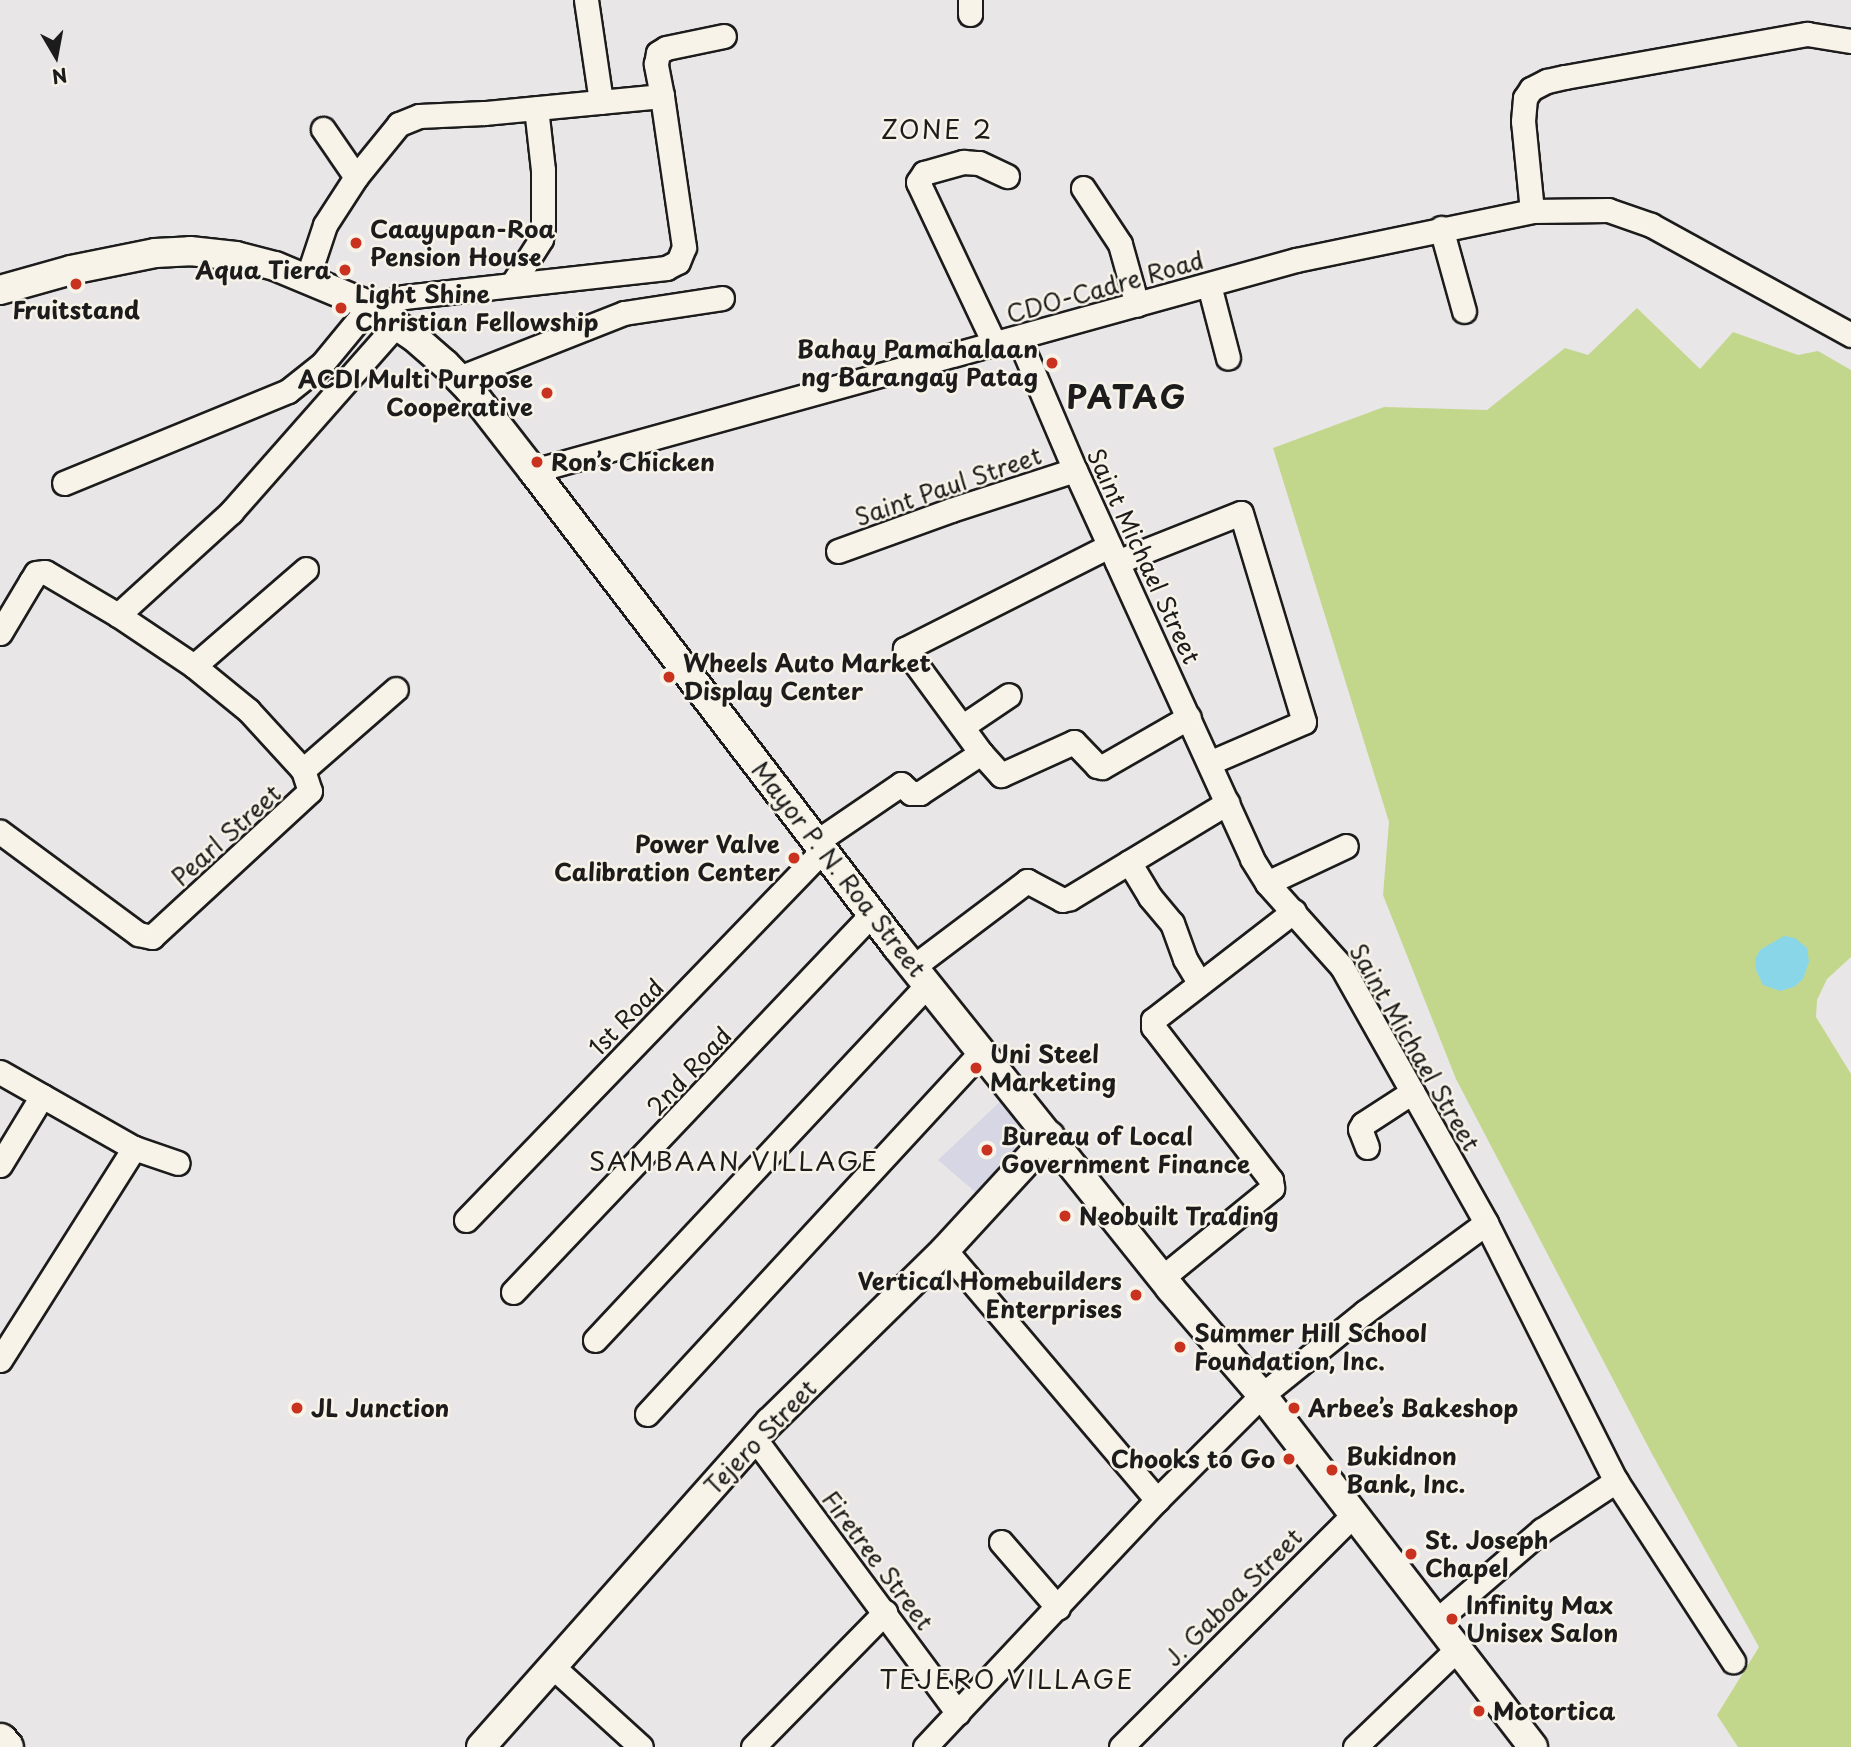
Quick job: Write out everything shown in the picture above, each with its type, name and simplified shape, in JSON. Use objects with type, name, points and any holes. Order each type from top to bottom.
[{"type":"highway","points":[[0,1740],[6,1747]]},
{"type":"main road","name":"Mayor P. N. Roa Street","points":[[0,290],[115,259],[190,251],[236,256],[275,266],[369,307],[397,324],[459,378],[920,976],[1262,1395],[1456,1650],[1534,1747]]},
{"type":"main road","name":"Tejero Street","points":[[481,1747],[755,1439],[945,1250],[1050,1136]]},
{"type":"street","points":[[586,0],[601,102]]},
{"type":"street","points":[[1532,211],[1524,121],[1525,98],[1531,89],[1547,81],[1565,77],[1807,34],[1851,41]]},
{"type":"street","points":[[64,483],[288,391],[322,364],[369,307],[404,297],[666,268],[682,258],[684,247],[656,64],[658,53],[666,48],[724,36]]},
{"type":"street","points":[[307,279],[326,225],[356,177],[399,124],[419,116],[478,123],[536,108],[662,96]]},
{"type":"street","points":[[513,284],[541,239],[544,227],[543,170],[536,108]]},
{"type":"street","points":[[323,129],[356,177]]},
{"type":"street","points":[[995,345],[918,182],[925,173],[964,163],[979,163],[1007,176]]},
{"type":"street","points":[[1083,188],[1120,244],[1137,305]]},
{"type":"street","name":"CDO-Cadre Road","points":[[533,471],[1296,260],[1532,211],[1608,209],[1651,225],[1851,335]]},
{"type":"street","points":[[1441,228],[1464,311]]},
{"type":"street","points":[[1209,285],[1228,358]]},
{"type":"street","points":[[459,378],[624,313],[722,298]]},
{"type":"street","points":[[118,615],[231,512],[397,324]]},
{"type":"street","name":"Saint Michael Street","points":[[1019,338],[1113,554],[1227,803],[1267,883],[1342,967],[1486,1223],[1616,1481],[1732,1661]]},
{"type":"street","name":"Saint Paul Street","points":[[838,551],[951,510],[1075,470]]},
{"type":"street","points":[[1189,717],[1102,767],[1097,766],[1074,742],[1000,775],[905,649],[1113,554],[1241,513],[1304,722],[1209,763]]},
{"type":"street","points":[[194,666],[306,569]]},
{"type":"street","name":"Pearl Street","points":[[0,633],[6,608],[36,573],[44,572],[118,615],[194,666],[248,710],[303,770],[310,786],[309,795],[152,937],[138,934],[0,832]]},
{"type":"street","points":[[303,770],[396,689]]},
{"type":"street","points":[[962,726],[1009,695]]},
{"type":"street","name":"1st Road","points":[[466,1220],[820,846],[898,786],[904,784],[911,793],[919,793],[981,753]]},
{"type":"street","points":[[595,1340],[920,976],[1027,881],[1062,900],[1070,898],[1227,803]]},
{"type":"street","points":[[1267,883],[1346,846]]},
{"type":"street","points":[[1129,862],[1150,897],[1172,923],[1185,959],[1199,982]]},
{"type":"street","points":[[1163,1277],[1272,1188],[1271,1180],[1153,1027],[1154,1017],[1294,911]]},
{"type":"street","name":"2nd Road","points":[[513,1292],[872,914]]},
{"type":"street","points":[[647,1414],[981,1052]]},
{"type":"street","points":[[0,1072],[134,1148],[178,1163]]},
{"type":"street","points":[[1367,1147],[1360,1129],[1363,1124],[1412,1092]]},
{"type":"street","points":[[0,1165],[42,1096]]},
{"type":"street","points":[[1,1361],[134,1148]]},
{"type":"street","points":[[925,1747],[1157,1500],[1262,1395],[1365,1312],[1486,1223]]},
{"type":"street","points":[[945,1250],[1157,1500]]},
{"type":"street","name":"Firetree Street","points":[[755,1439],[957,1713]]},
{"type":"street","points":[[1435,1622],[1542,1530],[1616,1481]]},
{"type":"street","name":"J. Gaboa Street","points":[[1121,1747],[1353,1514]]},
{"type":"street","points":[[1001,1542],[1058,1608]]},
{"type":"street","points":[[753,1747],[885,1612]]},
{"type":"street","points":[[1355,1747],[1456,1650]]},
{"type":"street","points":[[552,1666],[641,1747]]},
{"type":"shaded area","name":"Bureau of Local Government Finance","points":[[1003,1099],[1036,1141],[980,1196],[938,1160]]},
{"type":"green space","points":[[1637,308],[1700,369],[1733,332],[1798,355],[1818,351],[1851,370],[1851,957],[1827,979],[1817,1000],[1816,1017],[1851,1074],[1851,1747],[1738,1747],[1717,1715],[1759,1647],[1652,1454],[1456,1079],[1383,895],[1389,822],[1273,448],[1384,407],[1487,410],[1565,348],[1588,355]]},
{"type":"water","points":[[1784,936],[1795,938],[1807,948],[1809,962],[1803,979],[1794,987],[1780,991],[1763,985],[1756,970],[1755,959],[1760,950]]},
{"type":"place","name":"Caayupan-Roa Pension House","points":[[356,243]]},
{"type":"place","name":"Aqua Tiera","points":[[345,270]]},
{"type":"place","name":"Fruitstand","points":[[76,284]]},
{"type":"place","name":"Light Shine Christian Fellowship","points":[[341,308]]},
{"type":"place","name":"Bahay Pamahalaan ng Barangay Patag","points":[[1052,363]]},
{"type":"place","name":"ACDI Multi Purpose Cooperative","points":[[547,393]]},
{"type":"place","name":"Ron’s Chicken","points":[[537,462]]},
{"type":"place","name":"Wheels Auto Market Display Center","points":[[669,677]]},
{"type":"place","name":"Power Valve Calibration Center","points":[[794,858]]},
{"type":"place","name":"Uni Steel Marketing","points":[[976,1068]]},
{"type":"place","name":"Bureau of Local Government Finance","points":[[987,1150]]},
{"type":"place","name":"Neobuilt Trading","points":[[1065,1216]]},
{"type":"place","name":"Vertical Homebuilders Enterprises","points":[[1136,1295]]},
{"type":"place","name":"Summer Hill School Foundation, Inc.","points":[[1180,1347]]},
{"type":"place","name":"JL Junction","points":[[297,1408]]},
{"type":"place","name":"Arbee’s Bakeshop","points":[[1294,1408]]},
{"type":"place","name":"Chooks to Go","points":[[1289,1459]]},
{"type":"place","name":"Bukidnon Bank, Inc.","points":[[1332,1470]]},
{"type":"place","name":"St. Joseph Chapel","points":[[1411,1554]]},
{"type":"place","name":"Infinity Max Unisex Salon","points":[[1452,1619]]},
{"type":"place","name":"Motortica","points":[[1479,1711]]},
{"type":"district","name":"ZONE 2","points":[[937,129]]},
{"type":"district","name":"PATAG","points":[[1127,396]]},
{"type":"district","name":"SAMBAAN VILLAGE","points":[[734,1161]]},
{"type":"district","name":"TEJERO VILLAGE","points":[[1007,1679]]}]
